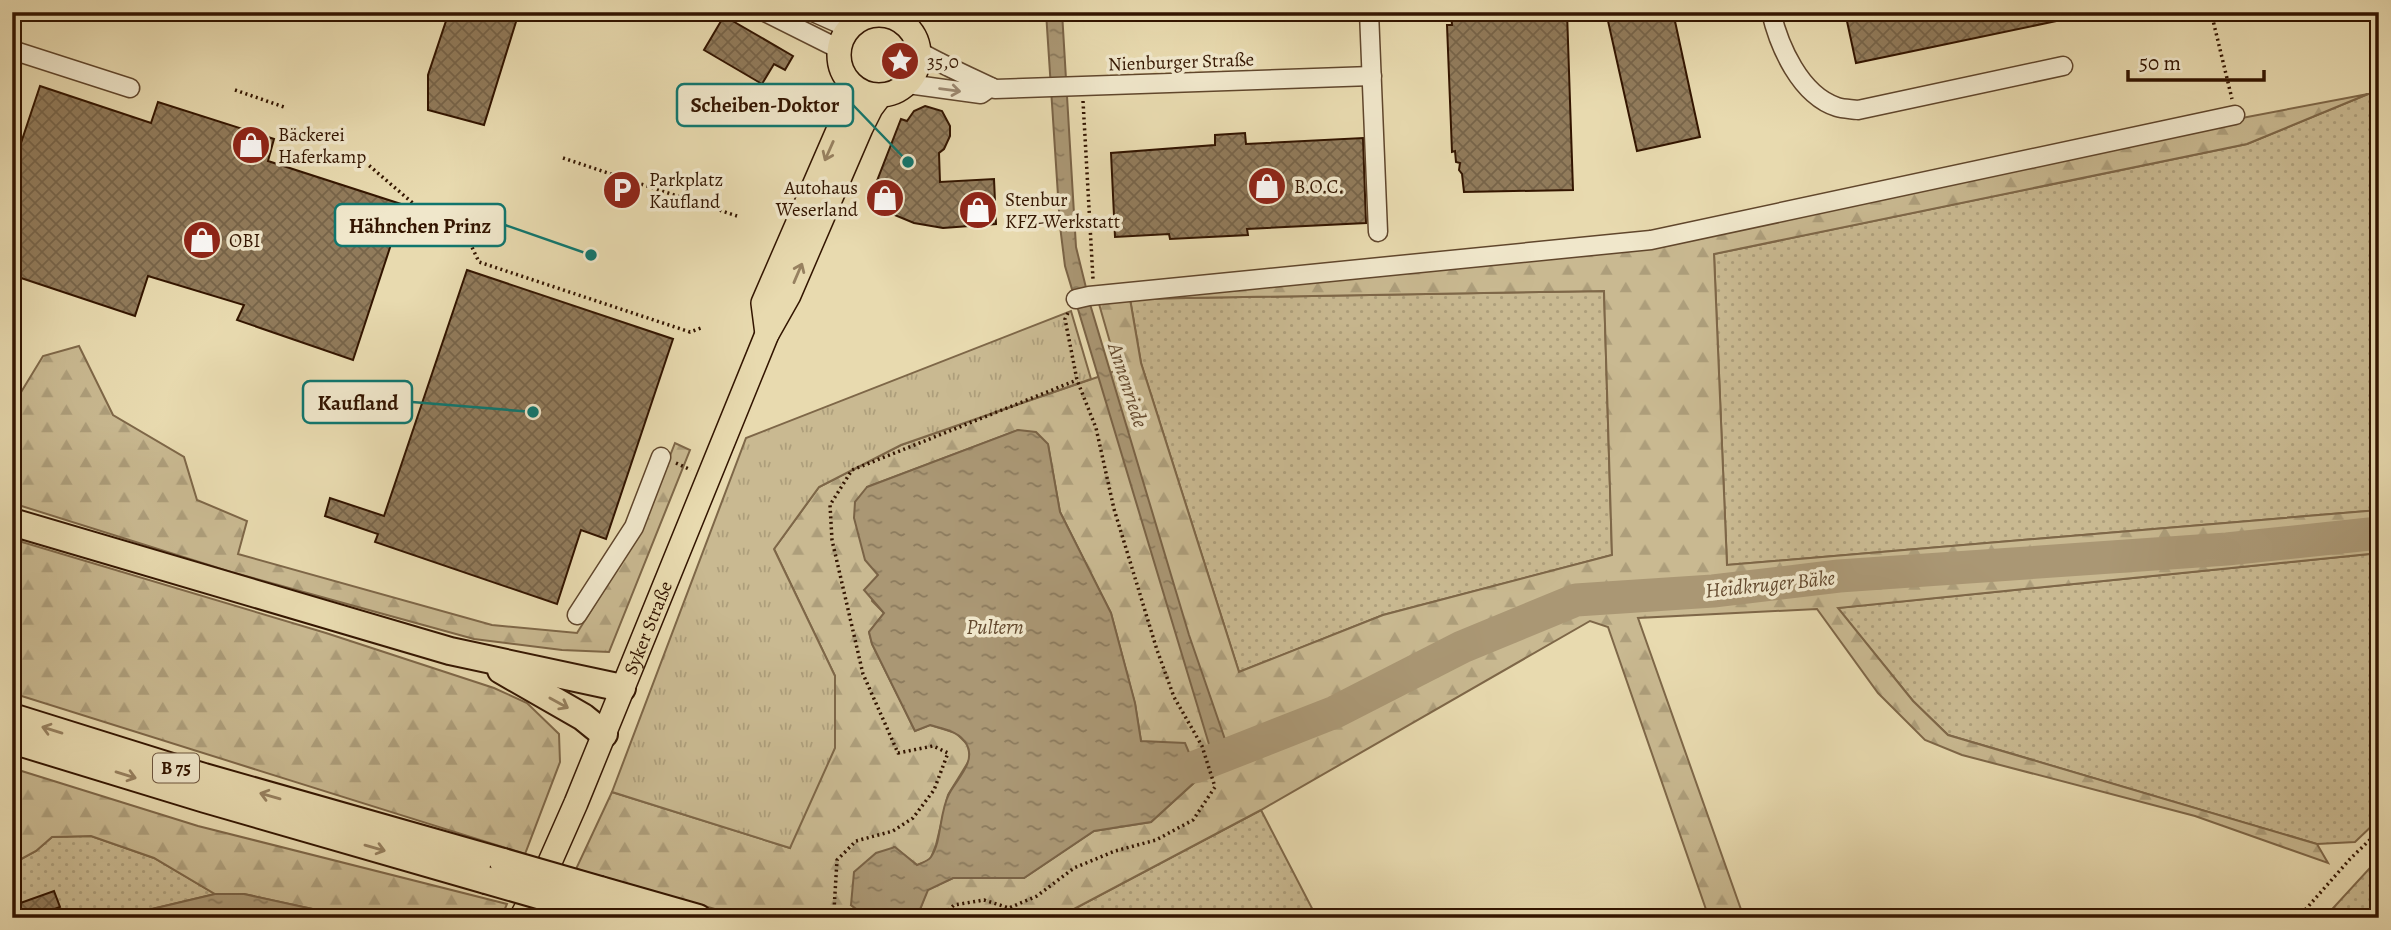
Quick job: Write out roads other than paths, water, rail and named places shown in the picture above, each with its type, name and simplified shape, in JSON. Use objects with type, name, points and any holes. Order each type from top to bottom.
[{"type":"highway","points":[[12,522],[436,647],[622,688]]},
{"type":"highway","points":[[479,657],[583,717],[604,734]]},
{"type":"highway","name":"B 75","points":[[14,729],[205,799],[495,871],[594,900],[698,918]]},
{"type":"highway","name":"B 75","points":[[594,900],[617,918]]},
{"type":"main road","points":[[875,14],[907,18],[920,52],[915,75],[908,84],[895,93],[880,96],[872,96],[856,89],[842,71],[839,60],[844,38],[860,19],[875,14]]},
{"type":"main road","name":"Syker Straße","points":[[767,334],[763,303],[856,89]]},
{"type":"main road","name":"Syker Straße","points":[[521,918],[561,837],[767,334],[789,295],[870,108],[880,96]]},
{"type":"street","points":[[765,12],[844,38]]},
{"type":"street","points":[[813,12],[844,38]]},
{"type":"street","points":[[1369,12],[1378,232]]},
{"type":"street","points":[[1771,12],[1782,49],[1794,70],[1812,91],[1836,107],[1858,110],[2063,66]]},
{"type":"street","points":[[12,50],[130,88]]},
{"type":"street","name":"Nienburger Straße","points":[[920,52],[956,72],[983,81],[991,88]]},
{"type":"street","name":"Nienburger Straße","points":[[908,84],[981,94],[991,88],[1372,76]]},
{"type":"street","points":[[1088,297],[1651,240],[2235,114]]},
{"type":"street","points":[[577,615],[634,527],[661,457]]},
{"type":"water","points":[[1046,12],[1062,12],[1076,247],[1090,304],[1189,635],[1230,754],[1214,761],[1065,266]]},
{"type":"water","name":"Pultern","points":[[1018,430],[1036,432],[1048,444],[1060,512],[1111,613],[1135,703],[1141,741],[1185,743],[1195,767],[1197,780],[1151,822],[1094,831],[1024,878],[953,878],[928,890],[919,912],[905,918],[868,918],[851,905],[854,872],[876,853],[895,847],[917,865],[930,858],[937,843],[946,802],[964,771],[969,751],[964,740],[951,731],[930,725],[915,731],[872,644],[869,632],[884,613],[864,590],[878,575],[865,560],[854,518],[855,502],[867,487]]},
{"type":"water","points":[[215,894],[244,894],[354,918],[282,918],[227,913],[196,918],[114,918]]},
{"type":"waterway","name":"Heidkruger Bäke","points":[[1195,767],[1335,712],[1462,647],[1576,600],[1713,591],[1839,576],[2227,549],[2379,533]]},
{"type":"place","name":"35,0","points":[[900,61]]},
{"type":"place","name":"Bäckerei Haferkamp","points":[[251,145]]},
{"type":"place","name":"Scheiben-Doktor","points":[[908,162]]},
{"type":"place","name":"B.O.C.","points":[[1267,186]]},
{"type":"place","name":"Parkplatz Kaufland","points":[[622,190]]},
{"type":"place","name":"Autohaus Weserland","points":[[885,198]]},
{"type":"place","name":"Stenbur KFZ-Werkstatt","points":[[978,210]]},
{"type":"place","name":"OBI","points":[[202,240]]},
{"type":"place","name":"Hähnchen Prinz","points":[[591,255]]},
{"type":"place","name":"Kaufland","points":[[533,412]]},
{"type":"water label","name":"Annenriede","points":[[1128,385]]}]
